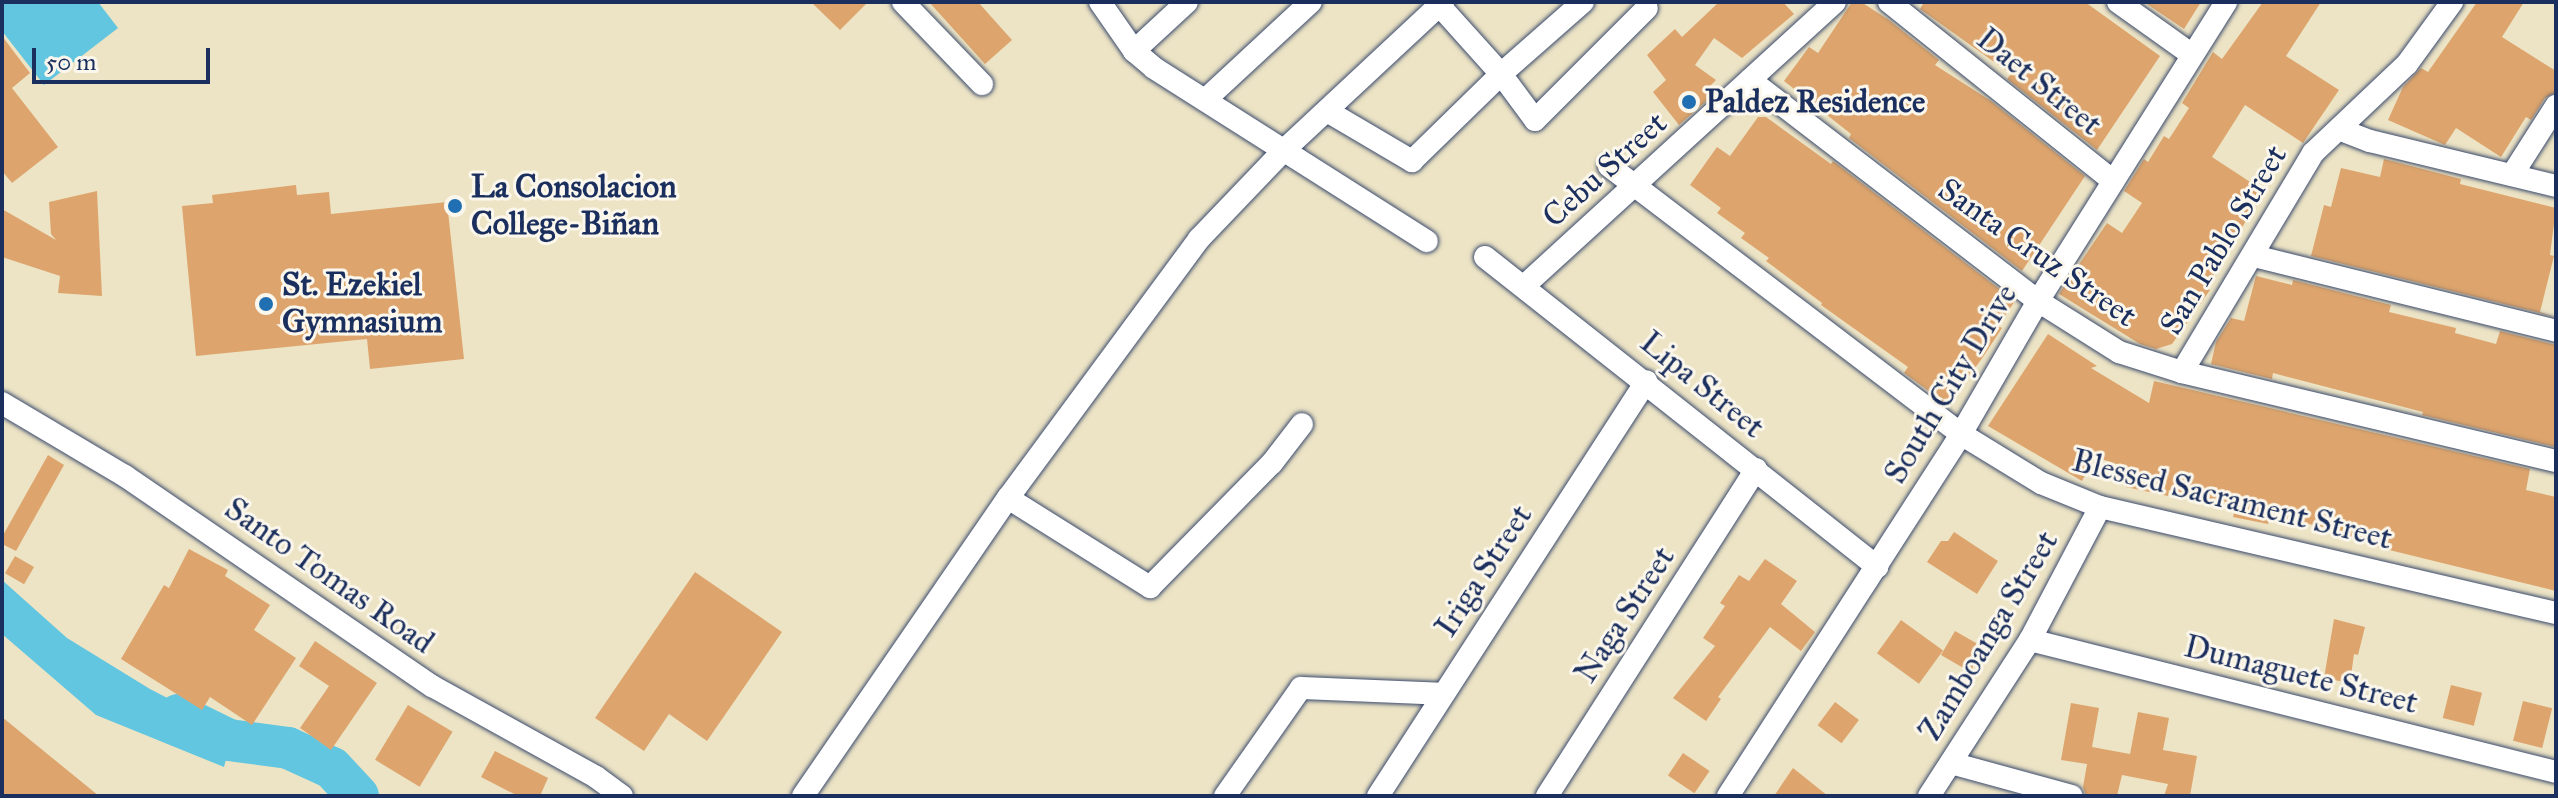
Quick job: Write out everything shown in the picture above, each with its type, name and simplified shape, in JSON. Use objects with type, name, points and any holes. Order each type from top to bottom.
[{"type":"street","points":[[903,2],[982,84]]},
{"type":"street","points":[[1100,2],[1134,51],[1283,151],[1427,241]]},
{"type":"street","points":[[1134,51],[1187,2]]},
{"type":"street","points":[[1205,100],[1311,2]]},
{"type":"street","points":[[1327,111],[1412,161],[1501,74],[1583,2]]},
{"type":"street","name":"Cebu Street","points":[[1524,286],[1636,187],[1835,2]]},
{"type":"street","name":"Daet Street","points":[[1889,2],[2113,181]]},
{"type":"street","points":[[2118,2],[2191,54]]},
{"type":"street","name":"South City Drive","points":[[1728,796],[1961,434],[2038,301],[2226,2]]},
{"type":"street","name":"San Pablo Street","points":[[2182,372],[2313,153],[2341,130],[2407,64],[2452,2]]},
{"type":"street","points":[[803,796],[1008,498],[1199,239],[1283,151],[1441,4],[1501,74],[1535,120],[1647,8]]},
{"type":"street","name":"Santa Cruz Street","points":[[1750,80],[2038,301],[2119,352],[2182,372],[2556,461]]},
{"type":"street","points":[[2512,175],[2556,106]]},
{"type":"street","points":[[2341,130],[2370,141],[2556,186]]},
{"type":"street","name":"Blessed Sacrament Street","points":[[1609,166],[1961,434],[2041,483],[2100,507],[2556,613]]},
{"type":"street","points":[[2254,256],[2556,331]]},
{"type":"street","name":"Lipa Street","points":[[1485,257],[1646,381],[1877,567]]},
{"type":"street","name":"Iriga Street","points":[[1378,796],[1646,381]]},
{"type":"street","name":"Santo Tomas Road","points":[[2,403],[136,483],[432,686],[596,777],[622,796]]},
{"type":"street","points":[[1008,498],[1150,587],[1272,463],[1302,424]]},
{"type":"street","name":"Naga Street","points":[[1547,796],[1756,469]]},
{"type":"street","name":"Zamboanga Street","points":[[1929,796],[2030,640],[2100,507]]},
{"type":"street","name":"Dumaguete Street","points":[[2030,640],[2556,772]]},
{"type":"street","points":[[1225,796],[1301,688],[1442,694]]},
{"type":"street","points":[[1951,763],[2072,796]]},
{"type":"water","points":[[2,2],[98,2],[118,28],[44,85],[2,31]]},
{"type":"water","points":[[2,580],[67,638],[150,689],[233,732],[224,767],[96,715],[2,634]]},
{"type":"building","points":[[811,2],[868,2],[840,30]]},
{"type":"building","points":[[929,2],[978,2],[1012,40],[985,64]]},
{"type":"building","points":[[1719,2],[1783,2],[1794,14],[1742,58],[1714,38],[1695,65],[1716,80],[1707,89],[1712,96],[1679,125],[1653,92],[1666,80],[1647,55],[1675,29],[1682,37]]},
{"type":"building","points":[[1852,2],[1861,2],[1889,20],[1939,60],[1935,65],[1991,101],[2085,176],[2022,271],[1849,138],[1851,134],[1784,81],[1809,47],[1818,53]]},
{"type":"building","points":[[1924,2],[2085,2],[2160,56],[2097,150],[2007,79],[2011,74],[1920,9]]},
{"type":"building","points":[[2144,2],[2201,2],[2184,29]]},
{"type":"building","points":[[2263,2],[2321,2],[2286,56],[2339,90],[2303,143],[2245,105],[2212,157],[2264,191],[2206,287],[2210,290],[2172,344],[2156,349],[2140,344],[2059,294],[2107,223],[2122,233],[2142,203],[2124,191],[2144,159],[2148,162],[2164,136],[2169,139],[2189,108],[2182,103],[2213,52],[2222,59]]},
{"type":"building","points":[[2477,2],[2524,2],[2502,37],[2556,71],[2556,92],[2545,98],[2531,120],[2526,117],[2501,157],[2456,128],[2445,145],[2388,120],[2403,87],[2421,68],[2428,72]]},
{"type":"building","points":[[2,36],[30,73],[12,88],[58,147],[12,183],[2,171]]},
{"type":"building","points":[[1758,117],[1766,117],[1831,164],[1833,161],[2015,301],[1998,326],[2002,328],[1948,405],[1904,373],[1908,367],[1766,261],[1769,258],[1741,238],[1745,233],[1717,213],[1721,208],[1690,185],[1717,147],[1730,156]]},
{"type":"building","points":[[2384,159],[2461,179],[2460,184],[2556,208],[2550,255],[2554,256],[2540,312],[2556,317],[2311,256],[2324,205],[2331,207],[2341,168],[2380,177]]},
{"type":"building","points":[[296,185],[297,195],[329,192],[331,214],[447,202],[464,359],[370,369],[367,339],[196,356],[182,206],[213,203],[212,195]]},
{"type":"building","points":[[97,191],[102,296],[58,293],[60,276],[2,257],[2,209],[56,240],[51,234],[49,202]]},
{"type":"building","points":[[2256,276],[2292,285],[2293,280],[2391,305],[2389,312],[2456,328],[2455,333],[2496,344],[2500,331],[2556,345],[2556,447],[2422,415],[2423,412],[2273,373],[2272,379],[2211,364],[2216,342],[2231,318],[2244,321]]},
{"type":"building","points":[[2048,334],[2097,366],[2091,368],[2149,403],[2154,381],[2530,469],[2526,490],[2556,497],[2556,591],[2373,546],[2373,541],[2346,536],[2347,532],[2270,516],[2268,524],[2233,517],[2236,504],[2169,490],[2168,496],[2126,487],[2129,468],[2095,457],[2082,481],[1988,426]]},
{"type":"building","points":[[48,455],[64,465],[16,551],[2,544],[2,537]]},
{"type":"building","points":[[1954,532],[1998,561],[1977,594],[1927,562],[1941,541],[1948,541]]},
{"type":"building","points":[[189,549],[228,570],[225,576],[270,605],[254,630],[296,658],[252,725],[210,697],[202,710],[121,659],[164,585],[169,588]]},
{"type":"building","points":[[15,556],[34,567],[24,584],[5,573]]},
{"type":"building","points":[[1765,559],[1797,581],[1781,604],[1815,632],[1801,651],[1770,627],[1718,697],[1721,699],[1706,721],[1673,698],[1715,646],[1703,638],[1725,606],[1720,603],[1739,575],[1749,581]]},
{"type":"building","points":[[695,572],[782,632],[707,741],[669,714],[644,751],[595,718]]},
{"type":"building","points":[[2334,619],[2365,627],[2358,655],[2354,654],[2350,683],[2324,678]]},
{"type":"building","points":[[1901,620],[1943,651],[1919,684],[1877,653]]},
{"type":"building","points":[[1955,631],[1976,643],[1972,673],[1941,655]]},
{"type":"building","points":[[315,641],[377,683],[331,750],[300,728],[329,686],[299,666]]},
{"type":"building","points":[[2451,685],[2482,693],[2474,726],[2443,718]]},
{"type":"building","points":[[2523,701],[2552,708],[2542,748],[2513,741]]},
{"type":"building","points":[[1835,702],[1859,720],[1842,743],[1818,725]]},
{"type":"building","points":[[2071,703],[2099,708],[2092,747],[2130,754],[2138,712],[2169,718],[2163,750],[2197,756],[2190,796],[2164,796],[2168,784],[2122,775],[2117,796],[2086,796],[2083,787],[2087,764],[2061,760]]},
{"type":"building","points":[[408,705],[453,732],[420,787],[375,760]]},
{"type":"building","points":[[2,717],[99,796],[2,796]]},
{"type":"building","points":[[495,751],[548,778],[540,796],[518,796],[481,777]]},
{"type":"building","points":[[1683,753],[1710,771],[1694,793],[1668,775]]},
{"type":"building","points":[[1793,768],[1828,796],[1774,796]]},
{"type":"waterway","points":[[178,715],[229,740],[288,748],[332,768],[358,796]]},
{"type":"place","name":"Paldez Residence","points":[[1689,102]]},
{"type":"place","name":"La Consolacion College-Biñan","points":[[455,206]]},
{"type":"place","name":"St. Ezekiel Gymnasium","points":[[266,304]]}]
